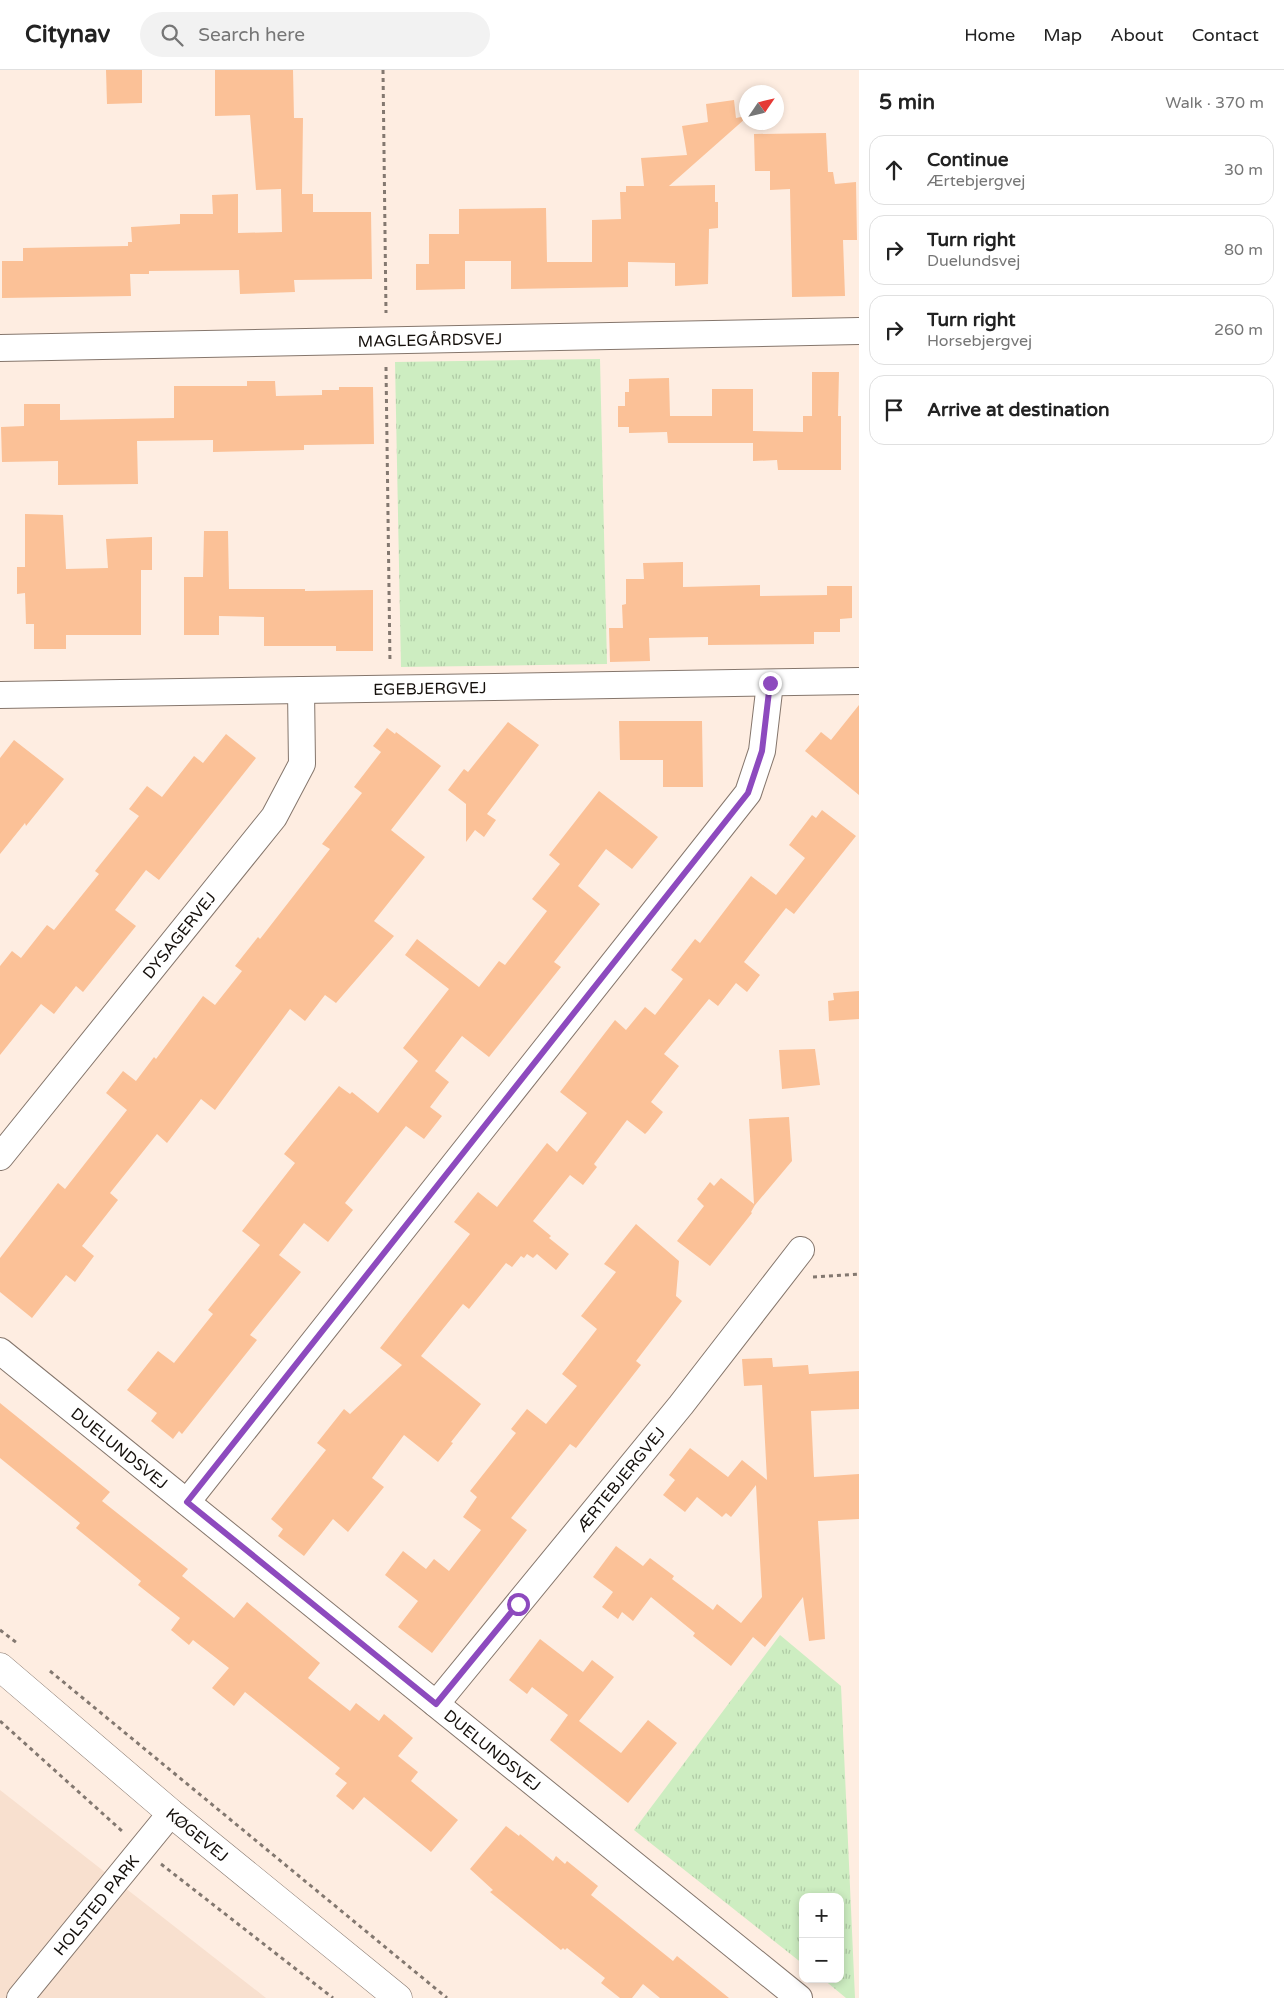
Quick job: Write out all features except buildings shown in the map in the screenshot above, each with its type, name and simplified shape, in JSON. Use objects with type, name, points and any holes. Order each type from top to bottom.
[{"type":"street","name":"MAGLEGÅRDSVEJ","points":[[0,348],[859,331]]},
{"type":"street","name":"EGEBJERGVEJ","points":[[0,695],[859,681]]},
{"type":"street","points":[[187,1502],[748,793],[762,751],[770,683]]},
{"type":"street","name":"DYSAGERVEJ","points":[[0,1157],[274,817],[302,764],[301,690]]},
{"type":"street","name":"ÆRTEBJERGVEJ","points":[[436,1704],[676,1412],[801,1250]]},
{"type":"street","name":"DUELUNDSVEJ","points":[[0,1351],[799,1998]]},
{"type":"street","name":"KØGEVEJ","points":[[0,1667],[171,1813],[398,1998]]},
{"type":"street","name":"HOLSTED PARK","points":[[20,1998],[171,1813]]},
{"type":"path","points":[[383,70],[391,689]]},
{"type":"path","points":[[778,1280],[859,1274]]},
{"type":"path","points":[[0,1630],[23,1648]]},
{"type":"path","points":[[46,1667],[447,1998]]},
{"type":"shaded area","points":[[0,1790],[266,1998],[0,1998]]},
{"type":"green space","points":[[600,359],[607,664],[401,667],[395,362]]},
{"type":"green space","points":[[780,1635],[841,1686],[855,1998],[846,1998],[828,1983],[844,1983],[844,1893],[799,1893],[799,1961],[634,1830]]},
{"type":"route","points":[[518,1604],[436,1704],[187,1502],[748,793],[762,751],[770,683]]}]
